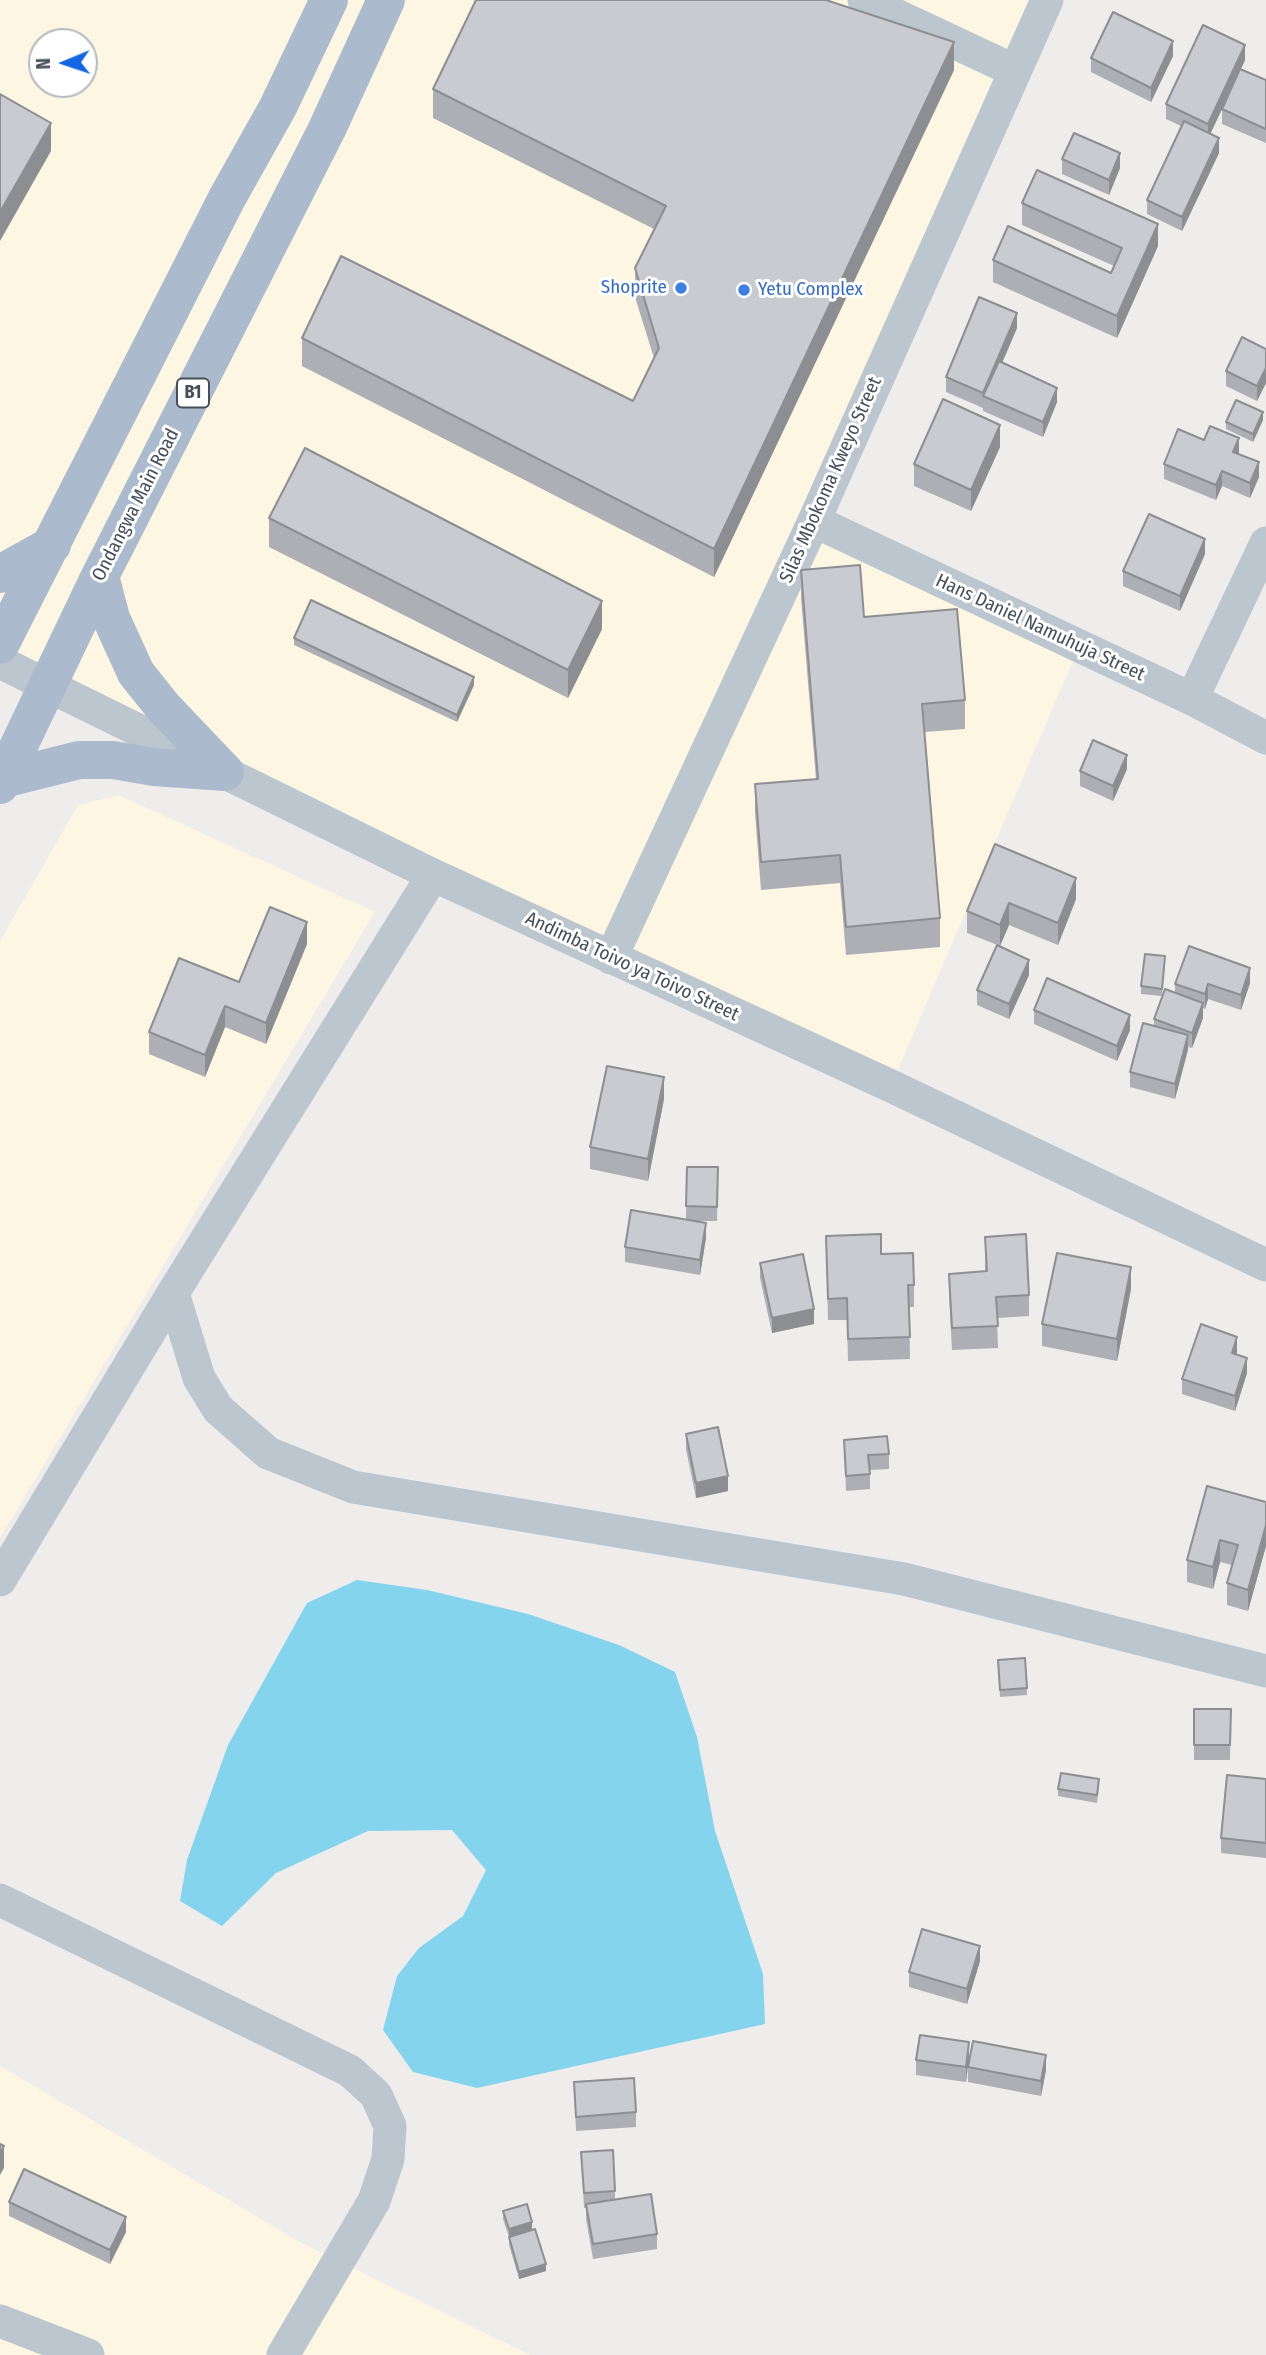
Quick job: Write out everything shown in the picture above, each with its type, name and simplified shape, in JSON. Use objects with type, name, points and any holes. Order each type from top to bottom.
[{"type":"main road","points":[[0,645],[227,198],[278,107],[329,0]]},
{"type":"main road","name":"Ondangwa Main Road","points":[[2,782],[100,576],[302,178],[386,0]]},
{"type":"main road","points":[[0,574],[52,545]]},
{"type":"main road","points":[[100,576],[111,618],[136,673],[164,708],[225,772]]},
{"type":"main road","points":[[2,782],[79,760],[113,760],[154,767],[225,772]]},
{"type":"street","points":[[864,0],[1013,70]]},
{"type":"street","name":"Silas Mbokoma Kweyo Street","points":[[611,958],[814,521],[1013,70],[1047,0]]},
{"type":"street","name":"Hans Daniel Namuhuja Street","points":[[814,521],[1192,699],[1266,738]]},
{"type":"street","points":[[1192,699],[1266,543]]},
{"type":"street","name":"Andimba Toivo ya Toivo Street","points":[[0,662],[433,875],[891,1086],[1266,1265]]},
{"type":"street","points":[[0,1580],[173,1293],[433,875]]},
{"type":"street","points":[[173,1293],[199,1378],[218,1409],[268,1453],[353,1487],[904,1579],[1266,1671]]},
{"type":"street","points":[[0,1900],[350,2071],[376,2095],[390,2126],[388,2159],[374,2201],[283,2355]]},
{"type":"street","points":[[0,2321],[88,2355]]},
{"type":"shaded area","points":[[0,0],[1047,0],[814,520],[1079,647],[891,1086],[0,662]]},
{"type":"shaded area","points":[[119,795],[375,912],[0,1538],[0,941],[78,805]]},
{"type":"shaded area","points":[[0,2066],[302,2243],[530,2355],[0,2355]]},
{"type":"water","points":[[357,1580],[427,1590],[528,1614],[619,1645],[675,1672],[697,1737],[715,1831],[763,1974],[765,2024],[477,2088],[413,2072],[383,2030],[397,1976],[419,1948],[463,1916],[486,1870],[452,1830],[368,1831],[276,1873],[222,1926],[180,1901],[187,1860],[228,1745],[307,1603]]},
{"type":"building","name":"Yetu Complex","points":[[476,0],[826,0],[954,42],[714,549],[302,338],[341,256],[633,401],[659,348],[635,268],[666,206],[433,89]]},
{"type":"building","points":[[1113,12],[1173,41],[1151,88],[1091,58]]},
{"type":"building","points":[[1203,25],[1245,45],[1208,124],[1166,104]]},
{"type":"building","points":[[1240,69],[1266,80],[1266,129],[1222,109]]},
{"type":"building","points":[[0,94],[51,123],[0,212]]},
{"type":"building","points":[[1184,121],[1219,138],[1182,217],[1147,200]]},
{"type":"building","points":[[1074,133],[1120,153],[1109,180],[1062,159]]},
{"type":"building","points":[[1037,170],[1158,224],[1117,316],[993,260],[1008,226],[1111,273],[1122,248],[1022,203]]},
{"type":"building","points":[[979,297],[1017,313],[983,393],[946,377]]},
{"type":"building","points":[[1242,337],[1266,349],[1266,368],[1257,386],[1226,371]]},
{"type":"building","points":[[999,361],[1057,388],[1043,422],[983,396]]},
{"type":"building","points":[[943,399],[1000,425],[971,490],[914,464]]},
{"type":"building","points":[[1236,400],[1263,412],[1253,434],[1226,422]]},
{"type":"building","points":[[1210,426],[1239,438],[1233,452],[1259,462],[1250,483],[1222,471],[1216,485],[1164,464],[1178,429],[1204,440]]},
{"type":"building","points":[[305,448],[602,601],[568,670],[269,518]]},
{"type":"building","points":[[1149,514],[1205,539],[1180,596],[1123,571]]},
{"type":"building","points":[[860,565],[864,617],[957,609],[965,700],[922,704],[940,918],[846,927],[840,855],[761,862],[755,784],[818,779],[801,570]]},
{"type":"building","points":[[311,600],[474,677],[457,715],[294,638]]},
{"type":"building","points":[[1093,740],[1127,755],[1113,786],[1080,771]]},
{"type":"building","points":[[995,844],[1076,878],[1058,923],[1009,903],[1000,925],[967,911]]},
{"type":"building","points":[[270,907],[307,922],[266,1023],[225,1006],[205,1055],[149,1032],[179,958],[239,982]]},
{"type":"building","points":[[997,945],[1029,960],[1009,1004],[977,990]]},
{"type":"building","points":[[1189,946],[1250,968],[1241,995],[1208,984],[1205,994],[1175,984]]},
{"type":"building","points":[[1145,954],[1165,956],[1162,989],[1141,986]]},
{"type":"building","points":[[1047,978],[1130,1015],[1117,1046],[1034,1010]]},
{"type":"building","points":[[1165,989],[1203,1003],[1192,1033],[1154,1019]]},
{"type":"building","points":[[1143,1023],[1188,1035],[1175,1084],[1130,1072]]},
{"type":"building","points":[[607,1066],[664,1077],[648,1159],[590,1147]]},
{"type":"building","points":[[687,1167],[718,1167],[717,1207],[686,1206]]},
{"type":"building","points":[[631,1210],[706,1223],[700,1260],[625,1247]]},
{"type":"building","points":[[881,1234],[881,1254],[913,1253],[914,1285],[908,1285],[910,1337],[848,1339],[847,1298],[828,1299],[826,1236]]},
{"type":"building","points":[[1026,1234],[1029,1295],[996,1297],[998,1326],[952,1328],[949,1274],[987,1271],[985,1237]]},
{"type":"building","points":[[1057,1253],[1131,1267],[1117,1339],[1042,1324]]},
{"type":"building","points":[[803,1254],[814,1309],[772,1318],[760,1263]]},
{"type":"building","points":[[1201,1324],[1237,1337],[1232,1353],[1247,1358],[1235,1396],[1182,1379]]},
{"type":"building","points":[[718,1427],[728,1476],[696,1483],[686,1434]]},
{"type":"building","points":[[887,1436],[889,1454],[868,1455],[870,1474],[846,1476],[844,1440]]},
{"type":"building","points":[[1207,1486],[1266,1502],[1266,1525],[1248,1590],[1227,1583],[1238,1545],[1220,1540],[1213,1567],[1187,1560]]},
{"type":"building","points":[[1025,1658],[1027,1688],[1000,1690],[998,1660]]},
{"type":"building","points":[[1194,1709],[1231,1709],[1230,1745],[1194,1745]]},
{"type":"building","points":[[1061,1773],[1099,1779],[1097,1795],[1058,1789]]},
{"type":"building","points":[[1227,1775],[1266,1779],[1266,1843],[1221,1838]]},
{"type":"building","points":[[922,1929],[980,1946],[967,1989],[909,1972]]},
{"type":"building","points":[[920,2035],[969,2042],[966,2067],[916,2060]]},
{"type":"building","points":[[973,2041],[1046,2055],[1041,2081],[968,2067]]},
{"type":"building","points":[[634,2078],[636,2112],[576,2117],[574,2082]]},
{"type":"building","points":[[613,2150],[615,2191],[584,2193],[581,2152]]},
{"type":"building","points":[[24,2169],[126,2217],[110,2250],[9,2202]]},
{"type":"building","points":[[651,2194],[657,2234],[593,2244],[586,2204]]},
{"type":"building","points":[[527,2204],[532,2222],[509,2229],[503,2211]]},
{"type":"building","points":[[535,2229],[546,2264],[519,2272],[509,2237]]},
{"type":"place","name":"Shoprite","points":[[681,288]]},
{"type":"place","name":"Yetu Complex","points":[[744,290]]}]
